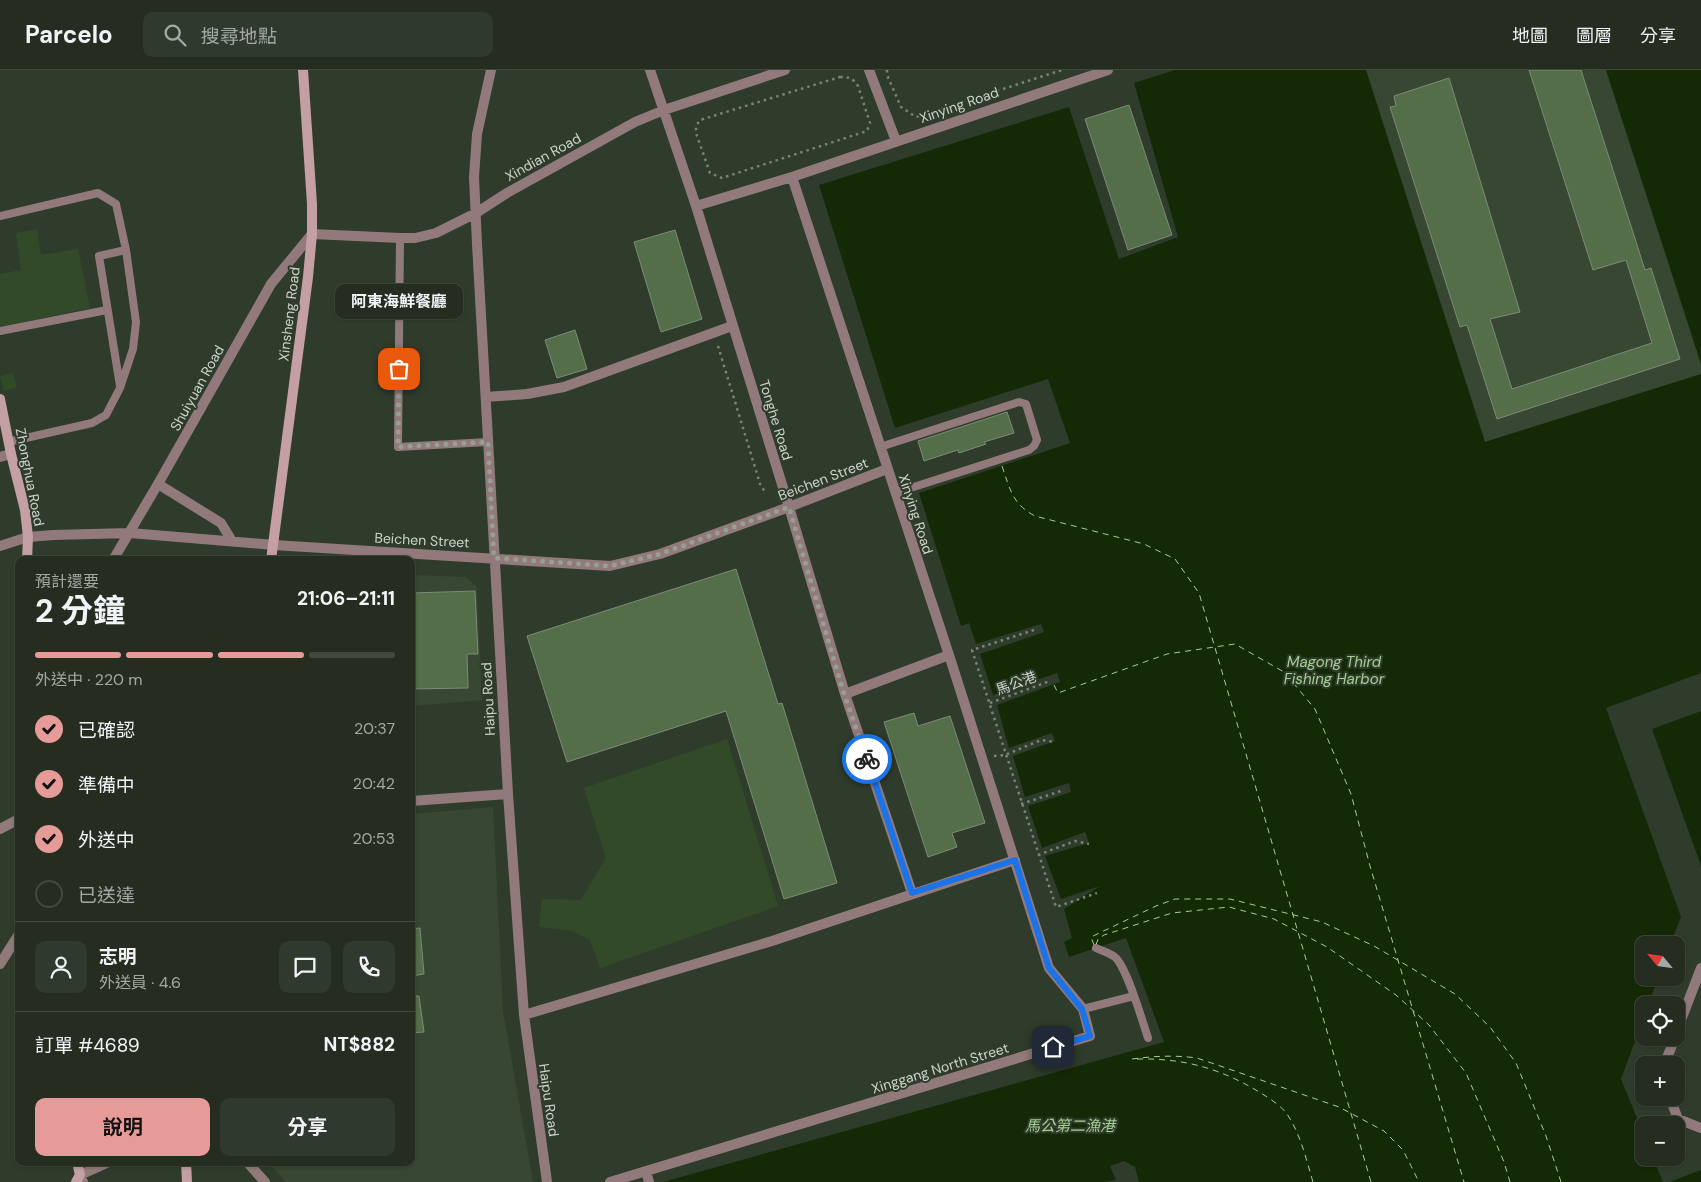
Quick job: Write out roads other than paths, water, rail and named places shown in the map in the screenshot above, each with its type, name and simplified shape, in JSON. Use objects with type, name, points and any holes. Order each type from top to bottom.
[{"type":"main road","name":"Xinsheng Road","points":[[272,556],[312,234],[312,204],[303,70]]},
{"type":"main road","name":"Zhonghua Road","points":[[0,399],[8,442],[25,510],[28,537],[27,556]]},
{"type":"main road","points":[[78,1166],[80,1180]]},
{"type":"main road","points":[[186,1166],[187,1182]]},
{"type":"street","name":"Haipu Road","points":[[491,70],[477,134],[474,177],[508,794],[524,1015],[547,1182]]},
{"type":"street","name":"Tonghe Road","points":[[650,70],[696,206],[789,507],[844,694],[912,893]]},
{"type":"street","name":"Xindian Road","points":[[312,234],[415,238],[436,233],[476,213],[507,193],[626,127],[664,110],[785,70]]},
{"type":"street","points":[[868,70],[896,141]]},
{"type":"street","name":"Xinying Road","points":[[696,206],[792,177],[1108,70]]},
{"type":"street","name":"Xinying Road","points":[[792,177],[1015,860]]},
{"type":"street","name":"Shuiyuan Road","points":[[116,556],[130,534],[271,284],[312,234]]},
{"type":"street","points":[[486,396],[527,394],[564,387],[732,326]]},
{"type":"street","points":[[0,457],[11,454]]},
{"type":"street","name":"Beichen Street","points":[[0,546],[28,537],[130,534],[610,566],[660,554],[887,469]]},
{"type":"street","points":[[158,484],[221,522],[232,541]]},
{"type":"street","points":[[844,694],[949,655]]},
{"type":"street","points":[[415,801],[508,794]]},
{"type":"street","points":[[0,829],[15,821]]},
{"type":"street","points":[[524,1015],[772,941],[1015,860]]},
{"type":"street","name":"Xinggang North Street","points":[[610,1182],[647,1177],[1090,1036],[1082,1009],[1049,968],[1015,860]]},
{"type":"street","points":[[0,964],[15,940]]},
{"type":"street","points":[[1685,1010],[1701,968]]},
{"type":"street","points":[[1673,1106],[1678,1119],[1701,1128]]},
{"type":"street","points":[[80,1180],[103,1166]]},
{"type":"street","points":[[251,1166],[265,1182]]},
{"type":"lane","points":[[0,216],[98,193],[116,204],[126,250],[136,322],[133,349],[120,388],[106,416],[92,423],[8,442]]},
{"type":"lane","points":[[400,238],[398,447],[488,442]]},
{"type":"lane","points":[[120,388],[99,256],[126,250]]},
{"type":"lane","points":[[0,331],[107,310]]},
{"type":"lane","points":[[880,447],[1019,402],[1026,404],[1037,440],[1029,450],[1001,462],[895,493]]},
{"type":"lane","points":[[1096,948],[1115,956],[1120,962],[1148,1038]]},
{"type":"lane","points":[[1082,1009],[1134,996]]},
{"type":"water","name":"Magong Third Fishing Harbor","points":[[1175,70],[1366,70],[1485,442],[1701,374],[1701,673],[1606,708],[1681,917],[1674,936],[1635,936],[1635,986],[1655,986],[1651,996],[1635,996],[1635,1041],[1621,1079],[1636,1116],[1635,1166],[1656,1166],[1663,1182],[1139,1182],[1135,1167],[1124,1161],[1110,1166],[1116,1180],[1104,1182],[663,1182],[1164,1042],[1126,938],[1069,957],[1064,942],[1072,938],[1064,909],[1100,886],[1061,899],[1045,856],[1089,843],[1085,832],[1042,848],[1028,806],[1071,792],[1069,783],[1025,797],[1013,756],[1055,741],[1052,733],[1009,748],[997,705],[1060,682],[1057,673],[993,695],[980,654],[1044,632],[1041,624],[976,644],[969,623],[961,626],[919,493],[1070,443],[1048,379],[895,428],[819,185],[1069,107],[1119,259],[1178,237],[1134,83]]},
{"type":"water","points":[[1606,70],[1701,70],[1701,364]]},
{"type":"water","points":[[1701,711],[1701,866],[1652,729]]},
{"type":"water","points":[[1701,1170],[1701,1182],[1669,1182]]},
{"type":"place","name":"阿東海鮮餐廳","points":[[399,369]]},
{"type":"water label","name":"馬公第二漁港","points":[[1070,1126]]}]
